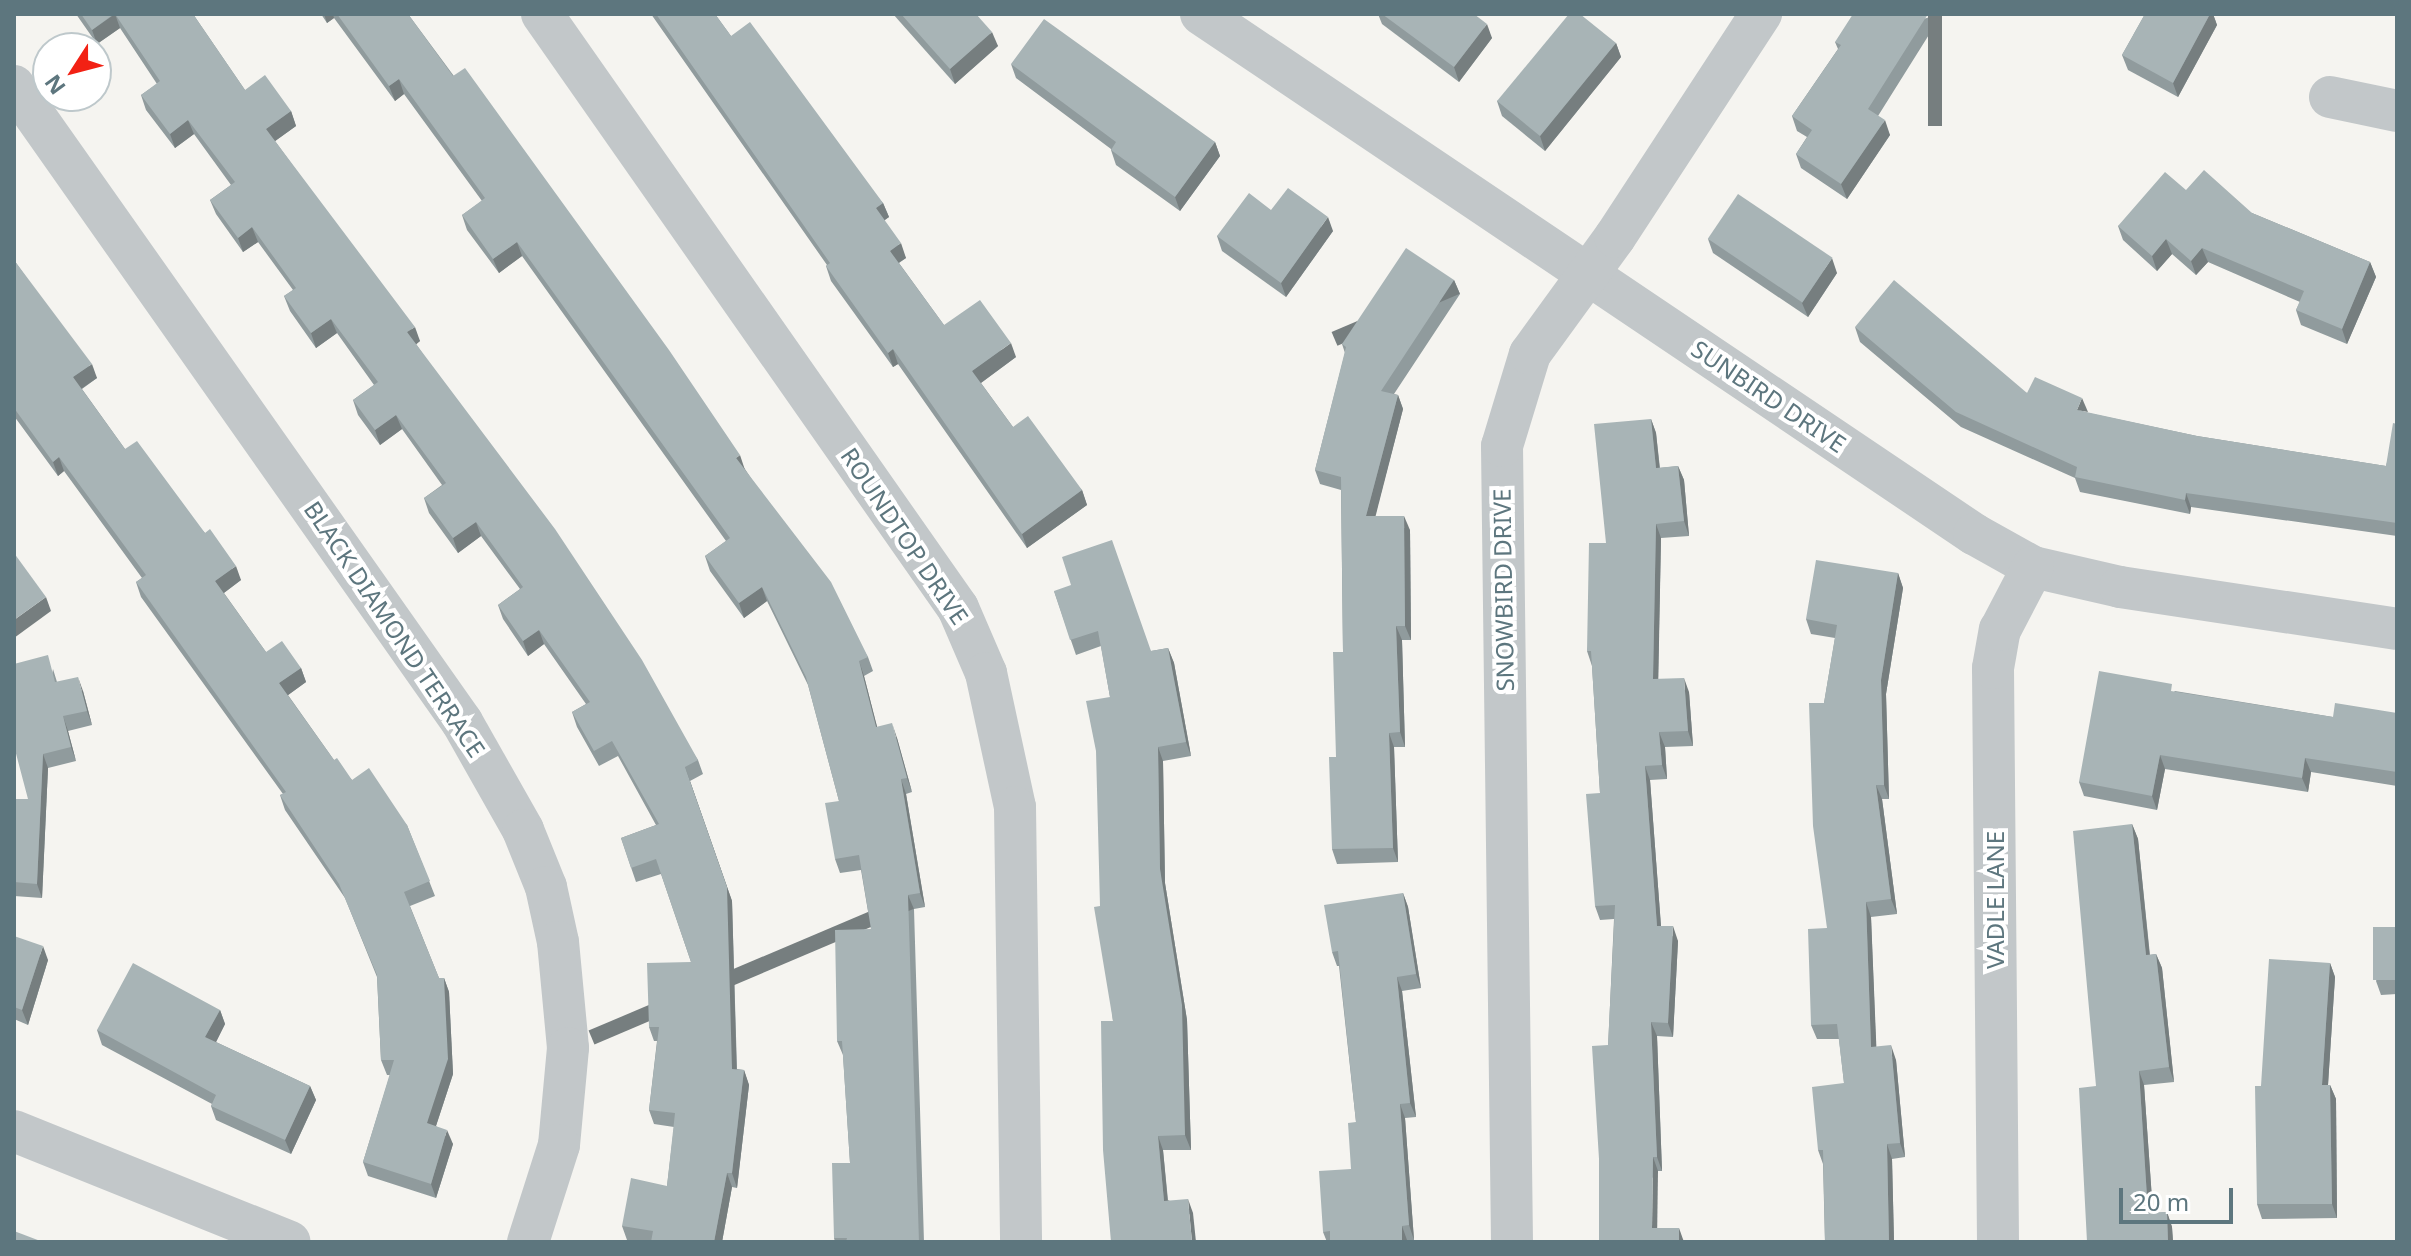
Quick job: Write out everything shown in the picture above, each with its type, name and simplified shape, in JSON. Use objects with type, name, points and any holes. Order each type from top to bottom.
[{"type":"street","name":"ROUNDTOP DRIVE","points":[[542,14],[958,608],[986,673],[1015,807],[1021,1242]]},
{"type":"street","name":"SUNBIRD DRIVE","points":[[1201,14],[1974,534],[2033,567],[2120,587],[2397,629]]},
{"type":"street","name":"SNOWBIRD DRIVE","points":[[1512,1242],[1502,446],[1530,354],[1761,14]]},
{"type":"street","name":"BLACK DIAMOND TERRACE","points":[[14,86],[462,722],[523,830],[546,887],[558,942],[568,1048],[559,1145],[528,1242]]},
{"type":"street","points":[[2330,97],[2397,111]]},
{"type":"street","name":"VADLE LANE","points":[[1998,1242],[1993,668],[2000,630],[2033,567]]},
{"type":"street","points":[[14,1131],[290,1242]]},
{"type":"building","points":[[81,14],[114,14],[92,30]]},
{"type":"building","points":[[115,14],[193,14],[245,90],[265,75],[291,111],[266,129],[415,327],[407,332],[555,529],[642,660],[698,760],[685,767],[727,887],[732,1069],[744,1070],[732,1173],[727,1173],[714,1242],[651,1242],[653,1231],[622,1226],[631,1178],[667,1186],[675,1113],[649,1110],[659,1027],[649,1027],[647,963],[691,962],[656,859],[631,868],[621,838],[659,824],[612,741],[594,751],[572,712],[590,702],[539,630],[523,641],[498,605],[523,587],[476,522],[453,538],[424,498],[446,483],[396,415],[375,430],[353,400],[378,382],[331,319],[311,333],[284,296],[296,288],[252,227],[238,238],[210,200],[235,182],[188,120],[170,134],[141,95],[160,81]]},
{"type":"building","points":[[337,14],[408,14],[453,76],[465,68],[669,350],[740,455],[736,458],[831,582],[868,657],[859,661],[876,727],[892,723],[907,778],[901,779],[920,893],[908,895],[919,1242],[846,1242],[847,1238],[834,1238],[832,1163],[850,1163],[842,1041],[837,1041],[835,930],[871,929],[859,855],[835,859],[825,803],[839,801],[806,677],[762,587],[739,603],[705,556],[730,538],[517,242],[493,259],[462,215],[485,198],[399,79],[389,86]]},
{"type":"building","points":[[656,14],[715,14],[731,36],[750,22],[883,203],[876,208],[901,243],[890,251],[944,325],[980,300],[1011,343],[972,371],[1013,427],[1028,416],[1082,490],[1022,534],[893,349],[888,353],[826,266],[830,263]]},
{"type":"building","points":[[901,14],[976,14],[992,32],[950,69]]},
{"type":"building","points":[[1382,14],[1474,14],[1487,24],[1454,67]]},
{"type":"building","points":[[1569,14],[1580,14],[1616,43],[1540,136],[1497,101]]},
{"type":"building","points":[[1853,14],[1928,14],[1868,109],[1885,120],[1841,184],[1796,154],[1812,130],[1792,116],[1841,45],[1835,42]]},
{"type":"building","points":[[2145,14],[2210,14],[2173,83],[2122,55]]},
{"type":"building","points":[[1044,19],[1215,142],[1175,197],[1111,150],[1116,142],[1011,64]]},
{"type":"building","points":[[2204,170],[2252,213],[2370,262],[2342,329],[2296,310],[2304,291],[2202,248],[2191,261],[2166,239],[2152,256],[2118,226],[2165,172],[2186,190]]},
{"type":"building","points":[[1288,188],[1328,217],[1281,283],[1217,236],[1249,193],[1271,210]]},
{"type":"building","points":[[1738,194],[1833,258],[1802,303],[1708,239]]},
{"type":"building","points":[[1406,248],[1454,280],[1381,391],[1398,395],[1366,516],[1404,516],[1405,626],[1396,626],[1400,732],[1389,733],[1393,848],[1332,849],[1329,757],[1336,757],[1333,652],[1343,652],[1341,477],[1315,470],[1346,347],[1342,344]]},
{"type":"building","points":[[14,260],[92,364],[73,377],[125,449],[137,441],[205,533],[210,529],[236,566],[215,581],[266,652],[282,641],[301,668],[279,683],[352,780],[369,768],[407,825],[430,881],[404,892],[439,978],[444,978],[448,1059],[427,1123],[447,1130],[431,1184],[363,1162],[394,1060],[381,1060],[377,975],[339,884],[280,795],[286,792],[136,582],[146,575],[59,457],[53,462],[14,408]]},
{"type":"building","points":[[1894,280],[2027,393],[2035,377],[2082,398],[2077,410],[2197,436],[2386,466],[2393,423],[2397,424],[2397,523],[2186,493],[2185,500],[2075,477],[2077,467],[1956,412],[1855,327]]},
{"type":"building","points":[[1651,419],[1656,468],[1678,466],[1684,521],[1656,524],[1653,679],[1684,678],[1688,731],[1659,732],[1662,765],[1645,766],[1657,926],[1673,926],[1668,1023],[1651,1022],[1657,1157],[1653,1157],[1652,1228],[1679,1228],[1679,1242],[1599,1242],[1599,1159],[1592,1046],[1608,1045],[1615,905],[1595,906],[1586,794],[1600,793],[1591,651],[1587,651],[1589,543],[1606,543],[1594,424]]},
{"type":"building","points":[[1112,540],[1151,651],[1168,648],[1186,742],[1158,747],[1160,869],[1182,1005],[1185,1135],[1158,1136],[1164,1201],[1188,1199],[1192,1242],[1111,1242],[1103,1150],[1101,1021],[1113,1021],[1094,907],[1100,906],[1096,751],[1086,701],[1110,697],[1098,631],[1070,640],[1054,591],[1071,585],[1062,557]]},
{"type":"building","points":[[14,553],[46,597],[14,620]]},
{"type":"building","points":[[1816,560],[1898,573],[1881,680],[1884,785],[1876,785],[1891,899],[1866,902],[1871,1047],[1891,1045],[1900,1143],[1887,1144],[1889,1242],[1825,1242],[1823,1150],[1818,1150],[1812,1087],[1844,1083],[1837,1024],[1811,1025],[1808,929],[1827,928],[1813,826],[1809,703],[1824,703],[1837,625],[1806,619]]},
{"type":"building","points":[[48,655],[55,682],[78,677],[87,711],[63,716],[71,747],[43,754],[37,884],[14,882],[14,799],[28,799],[14,746],[14,664]]},
{"type":"building","points":[[2099,671],[2172,684],[2171,691],[2333,717],[2335,703],[2397,713],[2397,772],[2305,758],[2302,778],[2160,755],[2152,796],[2079,782]]},
{"type":"building","points":[[2132,824],[2146,955],[2156,954],[2169,1067],[2139,1071],[2148,1213],[2167,1212],[2168,1242],[2087,1242],[2079,1088],[2096,1086],[2073,831]]},
{"type":"building","points":[[1403,893],[1416,974],[1397,977],[1410,1103],[1400,1104],[1409,1225],[1402,1226],[1402,1242],[1330,1242],[1330,1231],[1323,1232],[1319,1171],[1351,1169],[1348,1123],[1356,1122],[1338,951],[1332,952],[1324,905]]},
{"type":"building","points":[[2373,927],[2397,927],[2397,980],[2373,980]]},
{"type":"building","points":[[14,936],[43,946],[22,1010],[14,1007]]},
{"type":"building","points":[[2269,959],[2330,963],[2322,1085],[2330,1085],[2332,1204],[2257,1204],[2255,1086],[2261,1086]]},
{"type":"building","points":[[133,963],[220,1010],[205,1037],[310,1086],[285,1140],[211,1106],[216,1095],[97,1030]]},
{"type":"building","points":[[14,1231],[43,1242],[14,1242]]}]
